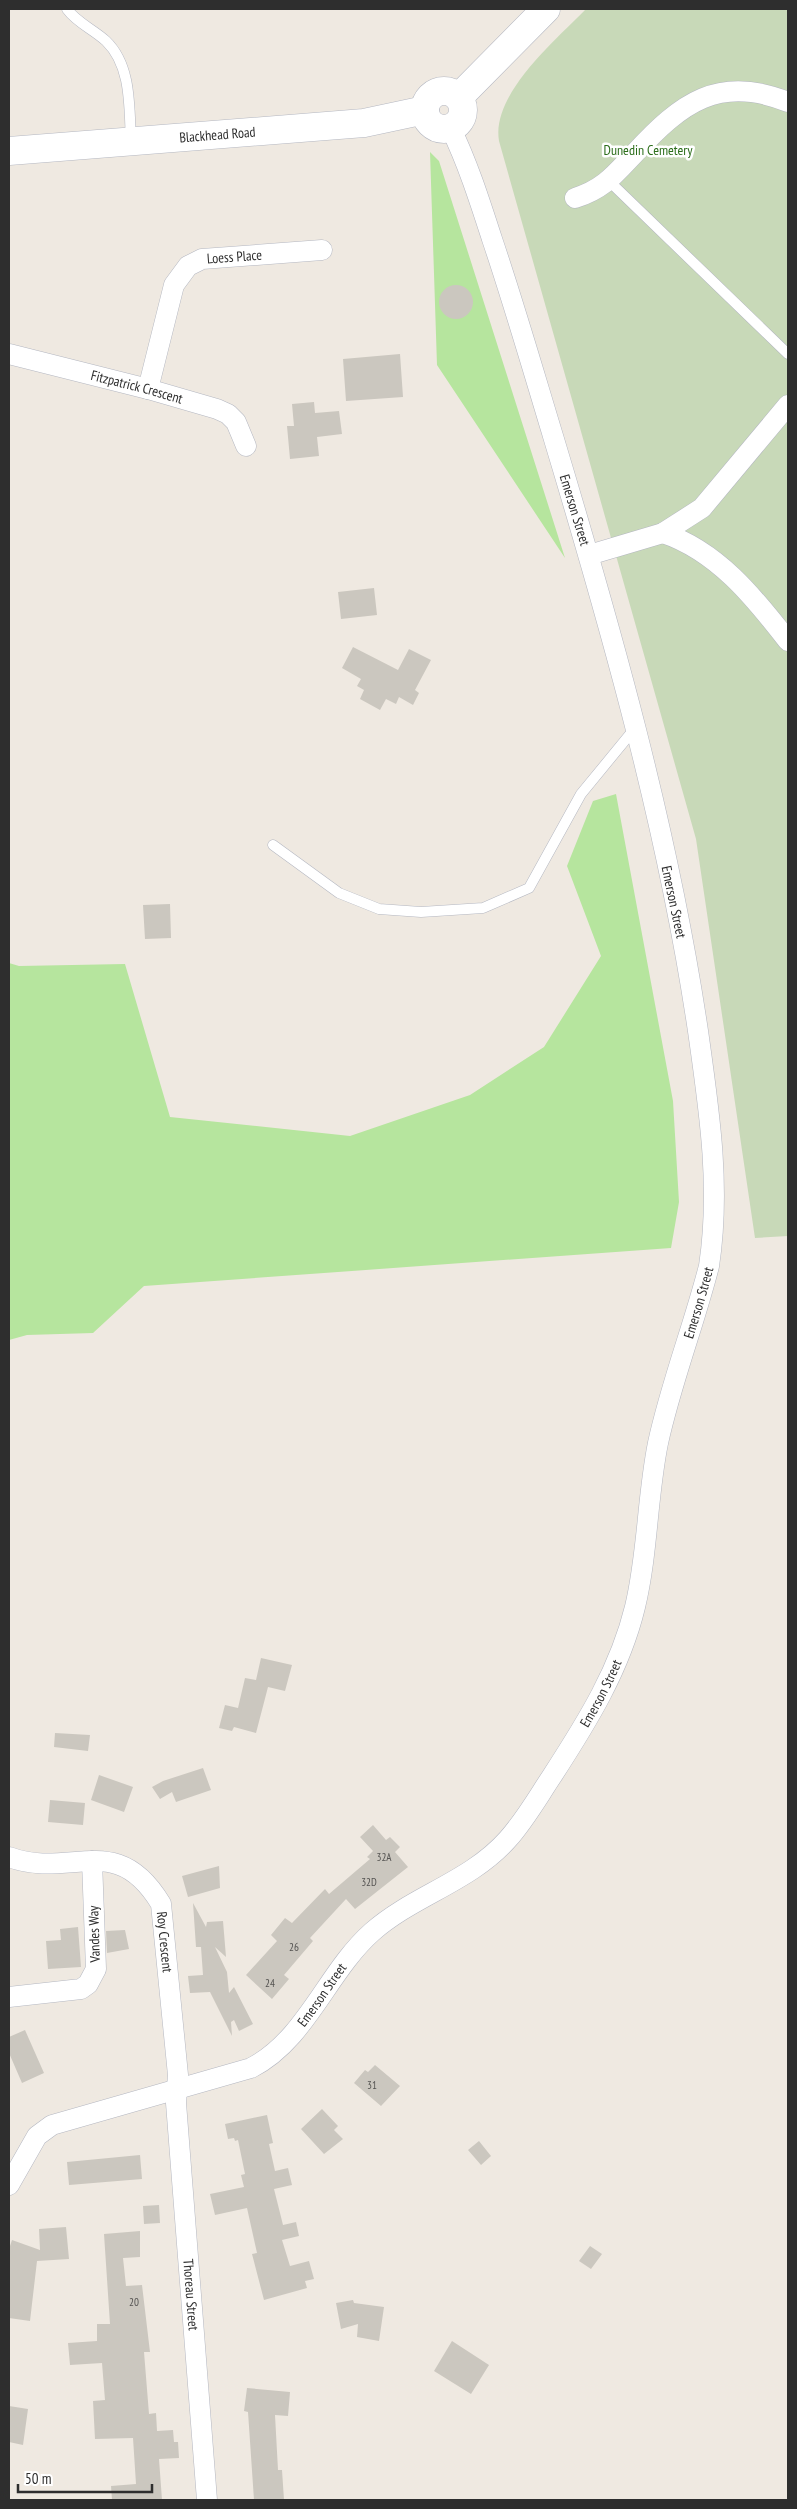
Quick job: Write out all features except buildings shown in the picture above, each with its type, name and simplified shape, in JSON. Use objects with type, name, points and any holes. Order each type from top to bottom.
[{"type":"main road","points":[[459,97],[546,9]]},
{"type":"main road","points":[[441,91],[448,91],[459,97],[464,109],[461,121],[451,129],[445,130],[428,122],[425,110],[429,98],[441,91]]},
{"type":"main road","name":"Blackhead Road","points":[[9,152],[364,123],[425,110]]},
{"type":"street","points":[[575,198],[600,189],[666,120],[687,104],[714,94],[740,90],[768,94],[788,102]]},
{"type":"street","name":"Emerson Street","points":[[9,2186],[27,2152],[43,2130],[52,2125],[251,2068],[276,2053],[350,1954],[374,1930],[489,1859],[508,1839],[583,1728],[609,1681],[629,1631],[640,1578],[658,1446],[709,1266],[713,1240],[715,1195],[708,1106],[693,998],[636,726],[589,555],[502,269],[464,157],[451,129]]},
{"type":"street","name":"Loess Place","points":[[148,389],[174,286],[188,266],[202,259],[322,250]]},
{"type":"street","name":"Fitzpatrick Crescent","points":[[9,354],[204,404],[228,414],[242,430],[246,446]]},
{"type":"street","points":[[589,555],[663,533],[702,508],[788,405]]},
{"type":"street","points":[[663,533],[684,540],[734,577],[752,596],[788,641]]},
{"type":"street","name":"Roy Crescent","points":[[9,1857],[38,1864],[92,1861],[121,1865],[139,1875],[160,1904],[166,1942],[178,2076],[177,2089]]},
{"type":"street","name":"Vandes Way","points":[[9,1997],[81,1989],[92,1977],[96,1969],[92,1861]]},
{"type":"street","name":"Thoreau Street","points":[[177,2089],[177,2112],[207,2500]]},
{"type":"lane","points":[[67,9],[78,22],[105,41],[116,54],[124,72],[131,143]]},
{"type":"lane","points":[[609,181],[788,354]]},
{"type":"lane","points":[[273,844],[339,893],[379,909],[421,912],[483,908],[529,888],[581,794],[636,726]]},
{"type":"green space","name":"Dunedin Cemetery","points":[[586,9],[788,9],[788,1236],[755,1238],[696,839],[499,141],[499,123],[505,105],[515,87],[543,52]]},
{"type":"green space","points":[[430,152],[439,161],[565,558],[437,365]]},
{"type":"green space","points":[[616,794],[673,1101],[679,1202],[671,1248],[144,1286],[93,1333],[27,1335],[9,1340],[9,963],[19,966],[125,964],[170,1117],[350,1136],[470,1095],[544,1047],[601,956],[567,866],[593,801]]}]
